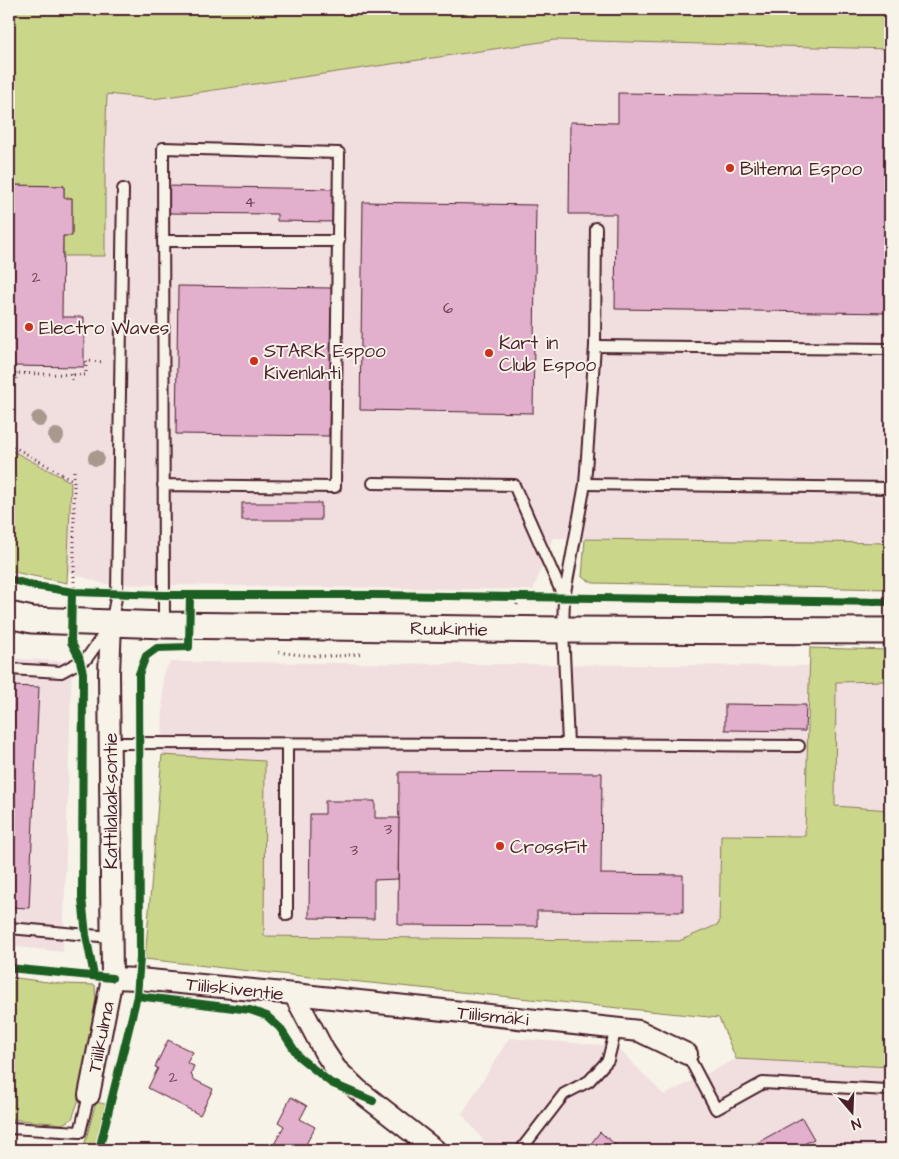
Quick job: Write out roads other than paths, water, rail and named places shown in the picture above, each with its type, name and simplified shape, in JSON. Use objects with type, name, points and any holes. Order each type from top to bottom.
[{"type":"street","name":"Ruukintie","points":[[9,615],[32,620],[164,625],[563,630],[890,631]]},
{"type":"street","name":"Kattilalaaksontie","points":[[110,624],[112,978]]},
{"type":"street","name":"Tiiliskiventie","points":[[112,978],[294,994],[336,1070],[358,1090],[435,1150]]},
{"type":"street","name":"Tiilikulma","points":[[89,1095],[112,978]]},
{"type":"street","name":"Tiilismäki","points":[[294,994],[639,1031],[687,1054]]},
{"type":"lane","points":[[163,485],[335,487],[339,152],[163,148],[163,485],[164,625]]},
{"type":"lane","points":[[9,669],[61,672],[86,658],[110,624],[117,593],[123,189]]},
{"type":"lane","points":[[568,744],[563,630],[564,598],[584,484],[595,346],[596,228]]},
{"type":"lane","points":[[163,241],[339,242]]},
{"type":"lane","points":[[595,346],[890,349]]},
{"type":"lane","points":[[373,483],[514,485],[564,598]]},
{"type":"lane","points":[[584,484],[890,488]]},
{"type":"lane","points":[[110,743],[799,746]]},
{"type":"lane","points":[[287,743],[287,915]]},
{"type":"lane","points":[[9,928],[111,937]]},
{"type":"lane","points":[[523,1147],[564,1094],[589,1081],[608,1060],[616,1028]]},
{"type":"lane","points":[[687,1054],[716,1109],[762,1083],[890,1089]]},
{"type":"lane","points":[[9,1128],[80,1132],[89,1095]]},
{"type":"place","name":"Biltema Espoo","points":[[730,168]]},
{"type":"place","name":"Electro Waves","points":[[29,327]]},
{"type":"place","name":"Kart in Club Espoo","points":[[489,353]]},
{"type":"place","name":"STARK Espoo Kivenlahti","points":[[254,361]]},
{"type":"place","name":"CrossFit","points":[[500,846]]}]
